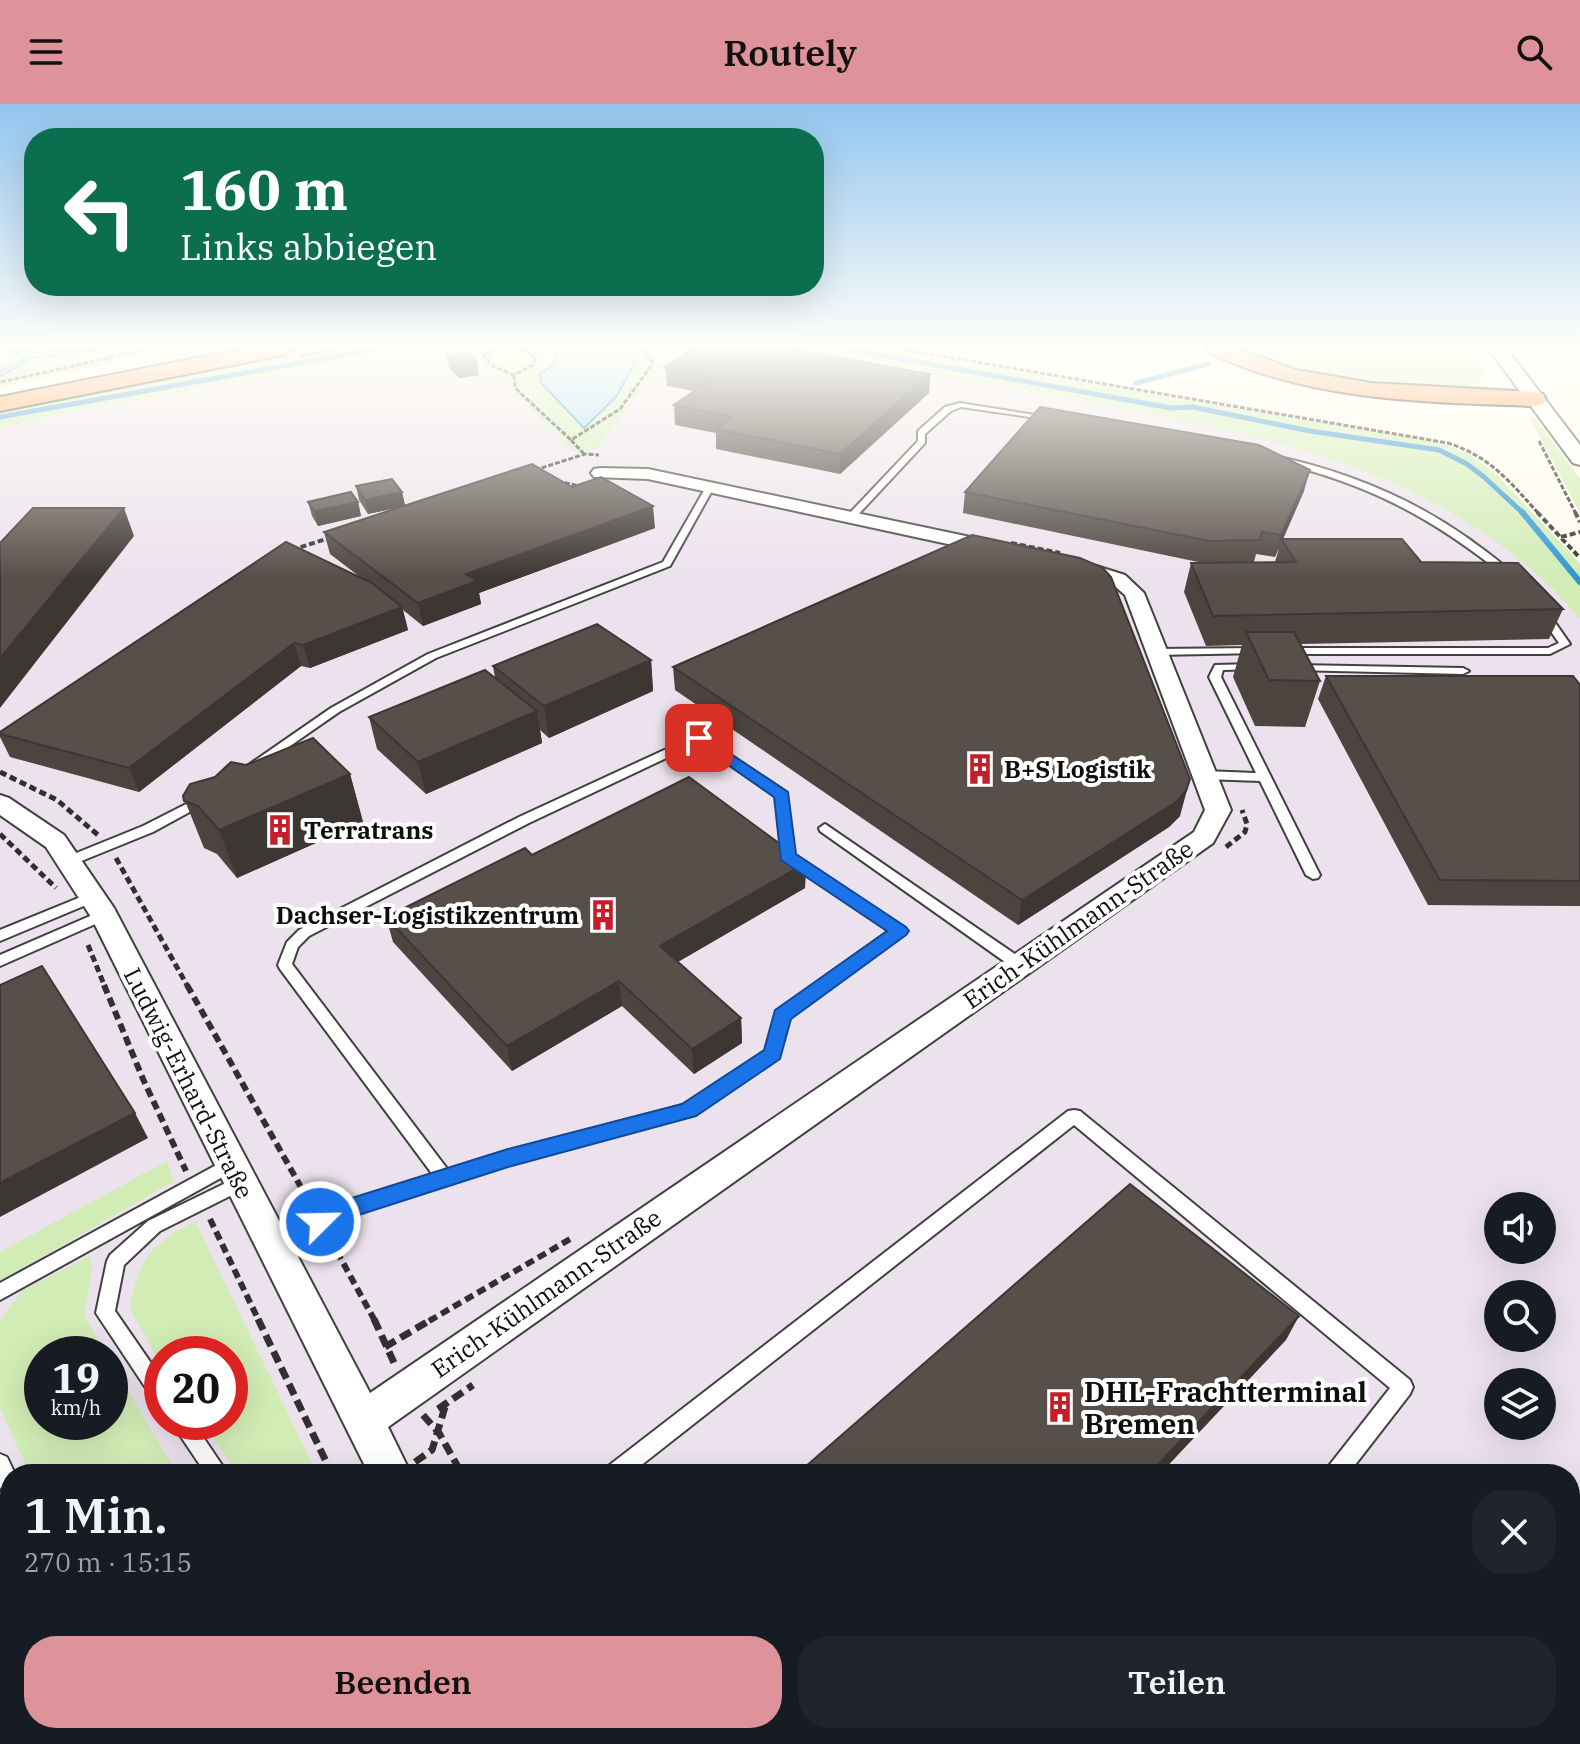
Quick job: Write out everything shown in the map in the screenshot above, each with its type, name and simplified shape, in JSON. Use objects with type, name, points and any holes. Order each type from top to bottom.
[{"type":"street","points":[[1553,425],[1580,459]]},
{"type":"street","points":[[592,464],[1021,554]]},
{"type":"street","name":"Erich-Kühlmann-Straße","points":[[363,1421],[1204,837],[1218,810],[1134,593],[1118,579],[1098,570],[1052,561]]},
{"type":"street","name":"Ludwig-Erhard-Straße","points":[[0,803],[55,841],[69,861],[86,911],[236,1174],[363,1421],[395,1464]]},
{"type":"lane","points":[[851,517],[922,441],[921,433],[931,425]]},
{"type":"lane","points":[[1261,456],[1318,466],[1391,497],[1455,533],[1515,580]]},
{"type":"lane","points":[[246,772],[335,710],[407,668],[667,564],[710,487]]},
{"type":"lane","points":[[1281,651],[1559,648],[1565,644],[1564,638],[1536,603]]},
{"type":"lane","points":[[1156,652],[1266,651]]},
{"type":"lane","points":[[1272,667],[1224,666],[1215,671],[1263,777],[1313,875]]},
{"type":"lane","points":[[1288,668],[1463,671]]},
{"type":"lane","points":[[274,1249],[336,1212],[445,1178],[508,1158],[688,1110],[773,1054],[782,1015],[899,931],[787,856],[782,795],[699,738],[524,820],[304,933],[292,945],[285,965],[445,1178]]},
{"type":"lane","points":[[1204,775],[1263,777]]},
{"type":"lane","points":[[69,861],[148,829],[209,795]]},
{"type":"lane","points":[[825,828],[1020,965]]},
{"type":"lane","points":[[0,936],[86,911]]},
{"type":"lane","points":[[0,961],[86,911]]},
{"type":"lane","points":[[627,1464],[1074,1116],[1403,1387],[1343,1464]]},
{"type":"lane","points":[[0,1292],[236,1174]]},
{"type":"lane","points":[[144,1369],[105,1313],[116,1261],[154,1226],[198,1194]]},
{"type":"lane","points":[[194,1440],[211,1464]]},
{"type":"path","points":[[554,425],[592,464]]},
{"type":"path","points":[[571,440],[595,425]]},
{"type":"path","points":[[1341,425],[1448,443],[1473,451],[1501,473],[1580,558]]},
{"type":"path","points":[[1536,435],[1580,522]]},
{"type":"path","points":[[526,473],[592,464]]},
{"type":"path","points":[[1560,537],[1580,532]]},
{"type":"path","points":[[291,550],[337,535]]},
{"type":"path","points":[[0,772],[57,800],[108,845],[368,1305],[422,1415],[439,1433],[456,1464]]},
{"type":"path","points":[[0,834],[13,844],[43,880],[86,911],[143,1079],[327,1464]]},
{"type":"path","points":[[410,1464],[432,1450],[446,1406]]},
{"type":"shaded area","points":[[18,425],[546,425],[576,454],[597,449],[615,425],[1220,425],[1368,466],[1489,527],[1580,619],[1580,1464],[0,1464],[0,429]]},
{"type":"green space","points":[[546,425],[584,427],[615,425],[597,449],[576,454]]},
{"type":"green space","points":[[1203,425],[1335,425],[1439,442],[1469,454],[1497,475],[1580,563],[1580,619],[1527,566],[1467,522],[1403,488],[1335,460]]},
{"type":"green space","points":[[1533,425],[1540,425],[1580,478],[1580,513]]},
{"type":"green space","points":[[167,1161],[174,1181],[0,1281],[0,1252]]},
{"type":"green space","points":[[195,1221],[312,1464],[231,1464],[214,1440],[248,1440],[248,1336],[145,1336],[129,1307],[143,1264],[157,1246]]},
{"type":"green space","points":[[89,1256],[92,1264],[85,1317],[96,1336],[24,1336],[24,1440],[128,1440],[128,1390],[144,1417],[144,1440],[157,1440],[171,1464],[25,1464],[0,1409],[0,1320],[23,1290]]},
{"type":"building","points":[[722,425],[873,425],[840,454],[716,429]]},
{"type":"building","points":[[1025,425],[1141,425],[1259,445],[1310,470],[1281,535],[1262,532],[1260,540],[1210,541],[965,492]]},
{"type":"building","points":[[532,464],[572,487],[601,477],[653,506],[466,574],[477,581],[418,603],[324,532]]},
{"type":"building","points":[[392,479],[402,492],[365,500],[356,486]]},
{"type":"building","points":[[351,492],[358,502],[314,511],[308,502]]},
{"type":"building","points":[[33,508],[124,508],[0,658],[0,543]]},
{"type":"building","name":"B+S Logistik","points":[[972,535],[1080,558],[1103,568],[1111,577],[1190,779],[1186,791],[1176,802],[1022,900],[673,667]]},
{"type":"building","points":[[1281,539],[1402,539],[1421,562],[1518,563],[1563,609],[1213,616],[1191,563],[1296,562]]},
{"type":"building","points":[[286,542],[372,583],[402,607],[303,645],[294,643],[129,768],[0,734],[0,732]]},
{"type":"building","points":[[597,624],[651,660],[544,706],[493,666]]},
{"type":"building","points":[[1246,632],[1294,632],[1320,681],[1269,680]]},
{"type":"building","points":[[485,670],[537,711],[418,762],[369,717]]},
{"type":"building","points":[[1326,676],[1573,676],[1580,685],[1580,881],[1440,880]]},
{"type":"building","points":[[313,738],[350,774],[219,830],[198,806],[184,801],[183,796],[190,784],[215,777],[231,762],[246,765]]},
{"type":"building","name":"Dachser-Logistikzentrum","points":[[689,777],[806,863],[660,946],[741,1018],[692,1049],[619,981],[507,1046],[386,917],[525,848],[532,855]]},
{"type":"building","points":[[42,966],[135,1113],[0,1183],[0,985]]},
{"type":"building","name":"DHL-Frachtterminal Bremen","points":[[1130,1184],[1299,1316],[1158,1464],[808,1464]]},
{"type":"waterway","points":[[1278,425],[1439,450],[1467,464],[1523,513]]},
{"type":"waterway","points":[[1523,513],[1580,582]]},
{"type":"place","name":"B+S Logistik","points":[[980,769]]},
{"type":"place","name":"Terratrans","points":[[280,830]]},
{"type":"place","name":"Dachser-Logistikzentrum","points":[[603,915]]},
{"type":"place","name":"DHL-Frachtterminal Bremen","points":[[1060,1407]]},
{"type":"route","points":[[320,1222],[336,1212],[508,1158],[688,1110],[773,1054],[782,1015],[899,931],[787,856],[782,795],[699,738]]}]
